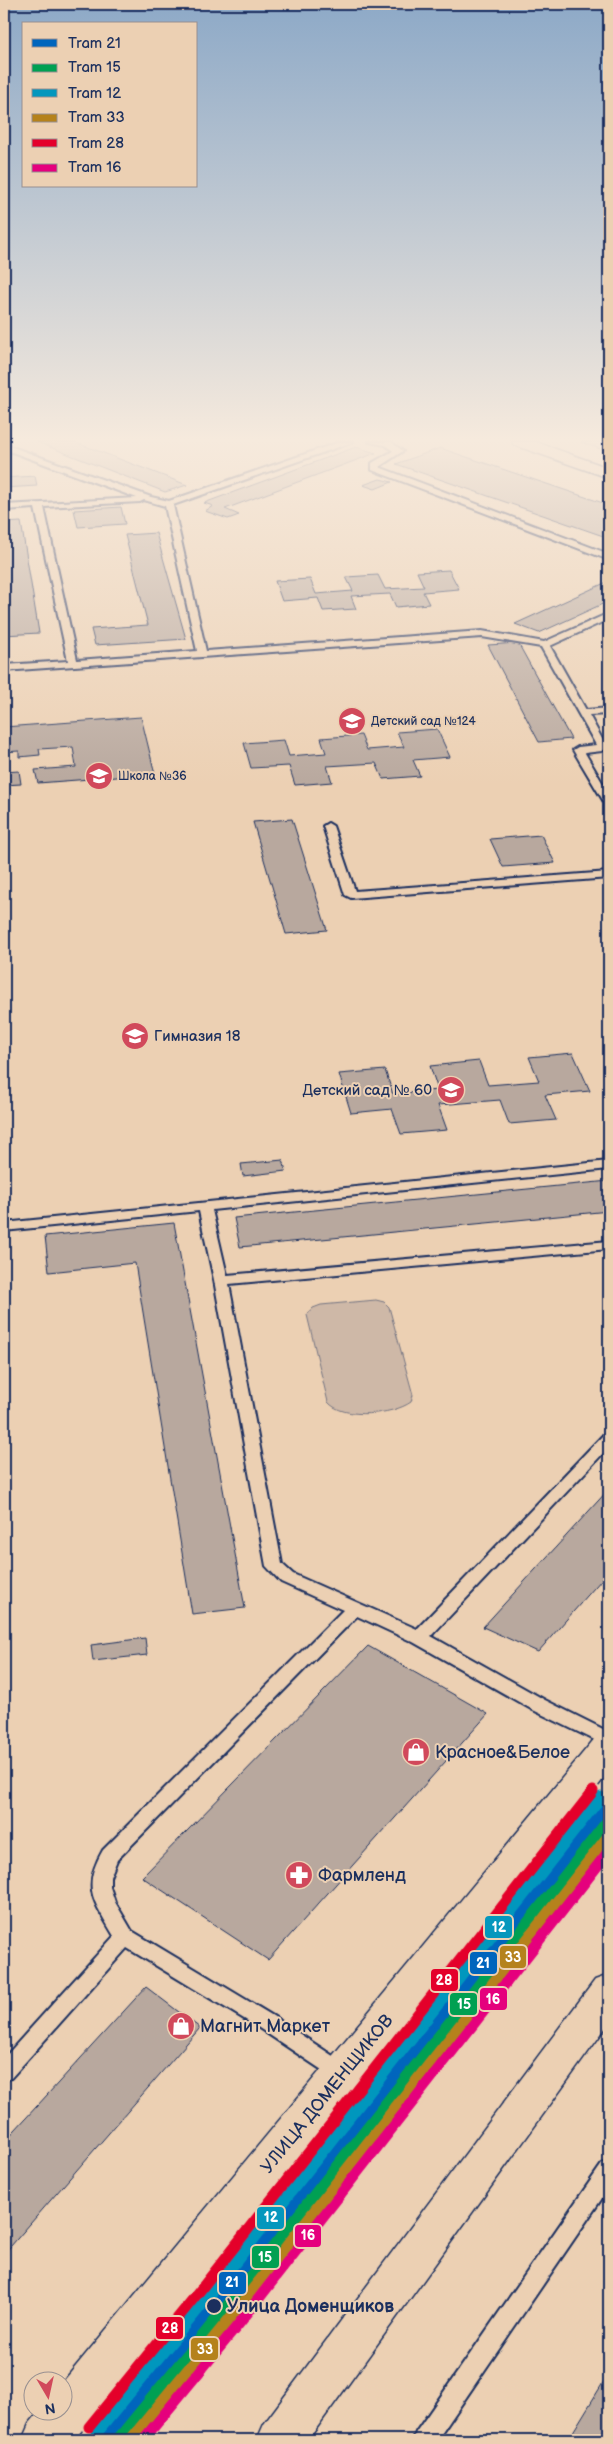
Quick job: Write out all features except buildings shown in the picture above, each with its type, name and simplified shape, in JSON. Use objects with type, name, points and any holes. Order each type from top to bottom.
[{"type":"main road","name":"УЛИЦА ДОМЕНЩИКОВ","points":[[45,2440],[609,1747]]},
{"type":"main road","points":[[280,2440],[609,1992]]},
{"type":"lane","points":[[50,556],[73,664]]},
{"type":"lane","points":[[180,556],[202,654]]},
{"type":"lane","points":[[4,668],[488,634],[545,645],[609,616]]},
{"type":"lane","points":[[545,645],[582,713],[606,748]]},
{"type":"lane","points":[[582,713],[609,711]]},
{"type":"lane","points":[[606,748],[578,750],[609,802]]},
{"type":"lane","points":[[328,826],[351,895],[609,875]]},
{"type":"lane","points":[[4,1227],[609,1165]]},
{"type":"lane","points":[[204,1207],[221,1280],[271,1559],[280,1573],[354,1609],[419,1637],[539,1705],[609,1740]]},
{"type":"lane","points":[[221,1280],[609,1245]]},
{"type":"lane","points":[[419,1637],[609,1438]]},
{"type":"lane","points":[[344,2074],[266,2022],[125,1937],[100,1890],[98,1878],[102,1866],[110,1855],[354,1609]]},
{"type":"lane","points":[[4,2072],[125,1937]]},
{"type":"lane","points":[[424,2440],[609,2171]]},
{"type":"shaded area","points":[[376,1300],[384,1302],[389,1307],[413,1395],[411,1402],[393,1410],[368,1414],[335,1408],[328,1402],[307,1315],[313,1308],[321,1305]]},
{"type":"tram line","name":"28","points":[[89,2427],[198,2293],[593,1791]]},
{"type":"tram line","name":"12","points":[[96,2434],[206,2300],[601,1797]]},
{"type":"tram line","name":"21","points":[[104,2440],[214,2306],[609,1803]]},
{"type":"tram line","name":"15","points":[[117,2440],[222,2312],[609,1819]]},
{"type":"tram line","name":"33","points":[[130,2440],[230,2318],[609,1835]]},
{"type":"tram line","name":"16","points":[[143,2440],[238,2325],[609,1851]]},
{"type":"place","name":"Детский сад №124","points":[[352,721]]},
{"type":"place","name":"Школа №36","points":[[99,776]]},
{"type":"place","name":"Гимназия 18","points":[[135,1036]]},
{"type":"place","name":"Детский сад № 60","points":[[451,1090]]},
{"type":"place","name":"Красное&Белое","points":[[416,1752]]},
{"type":"place","name":"Фармленд","points":[[299,1875]]},
{"type":"place","name":"Магнит Маркет","points":[[181,2026]]},
{"type":"place","name":"Улица Доменщиков","points":[[214,2306]]}]
